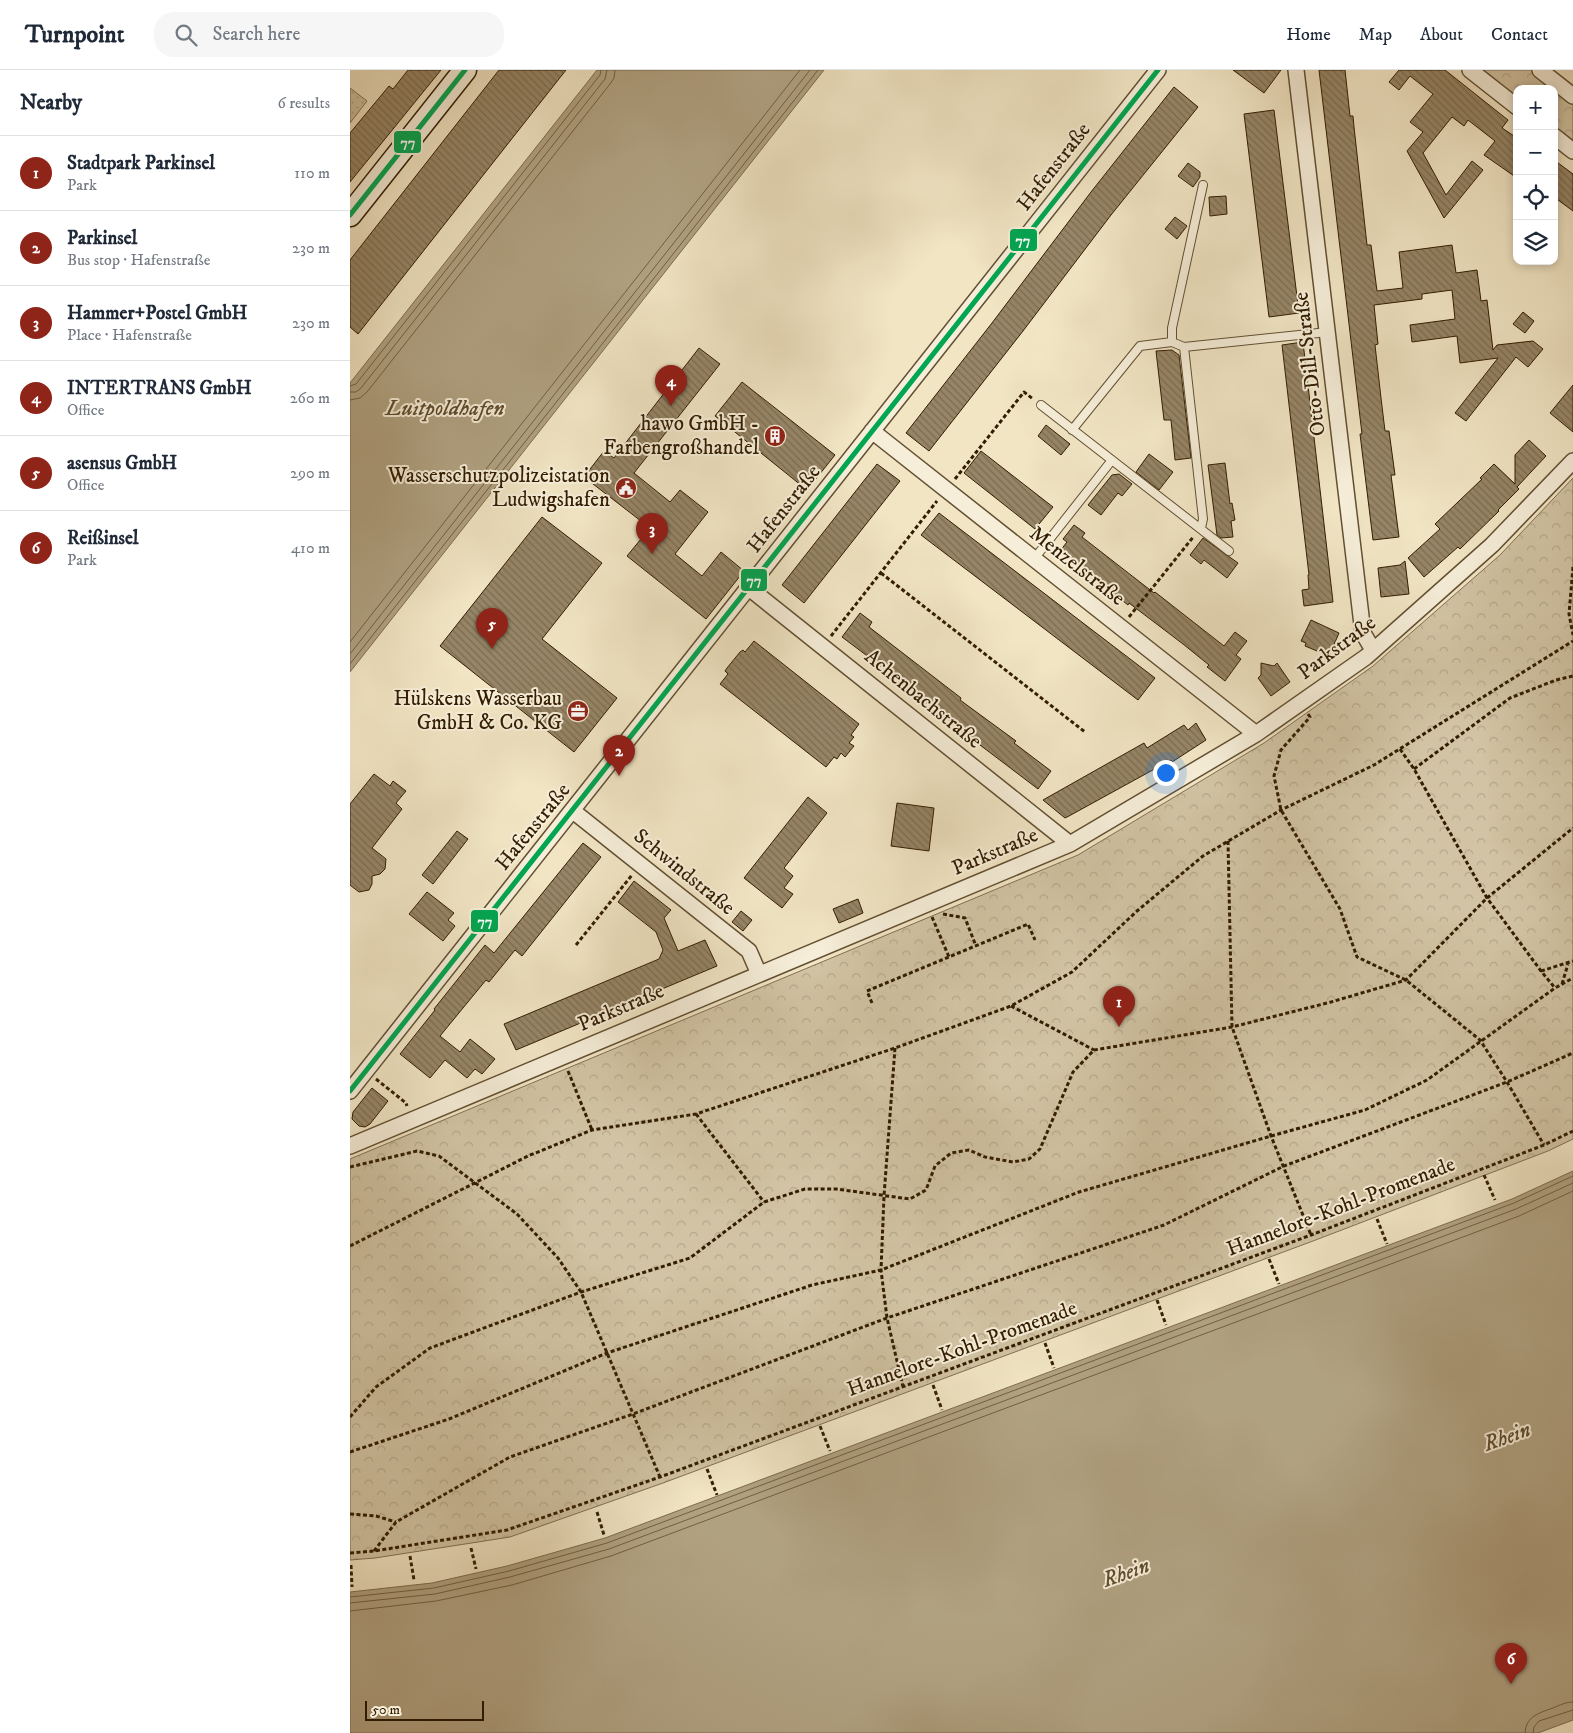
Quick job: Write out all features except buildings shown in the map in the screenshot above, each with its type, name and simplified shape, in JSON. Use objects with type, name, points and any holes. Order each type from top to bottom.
[{"type":"street","points":[[350,215],[465,70]]},
{"type":"street","name":"Hafenstraße","points":[[350,1091],[1158,70]]},
{"type":"street","name":"Otto-Dill-Straße","points":[[1296,70],[1363,633],[1373,650]]},
{"type":"street","points":[[1470,70],[1513,104]]},
{"type":"street","points":[[1540,70],[1573,96]]},
{"type":"street","points":[[1558,139],[1573,151]]},
{"type":"street","name":"Menzelstraße","points":[[872,431],[1256,734]]},
{"type":"street","name":"Parkstraße","points":[[350,1146],[1070,844],[1256,734],[1373,650],[1492,545],[1573,461]]},
{"type":"street","name":"Achenbachstraße","points":[[749,588],[1070,844]]},
{"type":"street","name":"Schwindstraße","points":[[573,811],[750,951],[759,974]]},
{"type":"lane","points":[[1172,342],[1172,328],[1203,185]]},
{"type":"lane","points":[[1072,430],[1140,346],[1172,342],[1184,348],[1328,332]]},
{"type":"lane","points":[[1184,348],[1203,519],[1200,528]]},
{"type":"lane","points":[[1041,405],[1229,551]]},
{"type":"lane","points":[[1034,559],[1112,460]]},
{"type":"path","points":[[822,647],[1024,392],[1041,405]]},
{"type":"path","points":[[1121,627],[1200,528]]},
{"type":"path","points":[[1573,567],[1569,614],[1573,635]]},
{"type":"path","points":[[881,573],[1084,732]]},
{"type":"path","points":[[350,1246],[528,1156],[592,1130],[696,1114],[895,1048],[1010,1006],[1072,972],[1144,905],[1204,856],[1281,810],[1374,765],[1573,641]]},
{"type":"path","points":[[1414,769],[1510,698],[1556,680],[1573,676]]},
{"type":"path","points":[[1301,702],[1310,717],[1281,750],[1274,776],[1281,810],[1340,909],[1356,957],[1406,980],[1480,1040],[1508,1082],[1544,1146]]},
{"type":"path","points":[[1400,749],[1414,769],[1487,898],[1555,988]]},
{"type":"path","points":[[350,1418],[376,1387],[430,1348],[581,1292],[690,1258],[764,1202],[805,1189],[836,1189],[910,1199],[926,1190],[936,1166],[950,1153],[969,1150],[985,1157],[1013,1162],[1029,1159],[1040,1149],[1073,1072],[1094,1050],[1232,1027],[1331,1002],[1406,980],[1487,898],[1573,828]]},
{"type":"path","points":[[1228,841],[1232,1027],[1311,1235]]},
{"type":"path","points":[[576,945],[640,864]]},
{"type":"path","points":[[927,904],[949,957]]},
{"type":"path","points":[[941,914],[965,918],[976,946]]},
{"type":"path","points":[[872,1003],[866,991],[1028,924],[1035,940]]},
{"type":"path","points":[[1541,971],[1573,961]]},
{"type":"path","points":[[1562,984],[1568,964]]},
{"type":"path","points":[[350,1452],[449,1419],[607,1353],[812,1285],[881,1270],[1079,1192],[1365,1110],[1427,1080],[1480,1040],[1555,988],[1573,978]]},
{"type":"path","points":[[1010,1006],[1094,1050]]},
{"type":"path","points":[[895,1048],[884,1196],[881,1270],[887,1318],[903,1387]]},
{"type":"path","points":[[374,1551],[396,1522],[510,1457],[633,1414],[887,1318],[1164,1224],[1284,1166],[1508,1082],[1573,1053]]},
{"type":"path","points":[[366,1071],[406,1103],[413,1118]]},
{"type":"path","points":[[574,1086],[592,1130]]},
{"type":"path","points":[[696,1114],[764,1202]]},
{"type":"path","name":"Hannelore-Kohl-Promenade","points":[[350,1553],[507,1530],[660,1477],[1311,1235],[1544,1146],[1573,1131]]},
{"type":"path","points":[[350,1168],[417,1151],[439,1156],[517,1214],[558,1258],[581,1292],[660,1477]]},
{"type":"path","points":[[1484,1175],[1495,1200]]},
{"type":"path","points":[[1377,1219],[1387,1244]]},
{"type":"path","points":[[1269,1259],[1279,1284]]},
{"type":"path","points":[[1157,1300],[1166,1325]]},
{"type":"path","points":[[1045,1343],[1054,1368]]},
{"type":"path","points":[[933,1385],[942,1410]]},
{"type":"path","points":[[820,1426],[830,1451]]},
{"type":"path","points":[[707,1469],[717,1495]]},
{"type":"path","points":[[597,1512],[604,1535]]},
{"type":"path","points":[[350,1514],[376,1516],[396,1522]]},
{"type":"path","points":[[471,1548],[476,1569]]},
{"type":"path","points":[[410,1556],[414,1580]]},
{"type":"path","points":[[351,1565],[352,1587]]},
{"type":"green space","points":[[1479,70],[1531,70],[1550,85],[1513,85],[1513,96]]},
{"type":"green space","points":[[350,88],[367,101],[350,123]]},
{"type":"green space","points":[[1558,91],[1573,103],[1573,143],[1558,132]]},
{"type":"green space","points":[[1573,478],[1573,1139],[1548,1151],[1313,1241],[663,1483],[510,1537],[375,1558],[350,1560],[350,1159],[1078,855],[1264,743],[1373,666],[1500,555]]},
{"type":"water","name":"Luitpoldhafen","points":[[597,70],[824,70],[350,672],[350,383]]},
{"type":"water","name":"Rhein","points":[[1573,1171],[1573,1720],[1538,1733],[350,1733],[350,1592],[432,1583],[507,1566],[605,1538],[1512,1199]]},
{"type":"transit line","name":"77","points":[[350,215],[465,70]]},
{"type":"transit line","name":"77","points":[[350,1091],[1158,70]]},
{"type":"place","name":"INTERTRANS GmbH","points":[[671,406]]},
{"type":"place","name":"hawo GmbH - Farbengroßhandel","points":[[775,436]]},
{"type":"place","name":"Wasserschutzpolizeistation Ludwigshafen","points":[[626,488]]},
{"type":"place","name":"Hammer+Postel GmbH","points":[[652,554]]},
{"type":"place","name":"asensus GmbH","points":[[492,649]]},
{"type":"place","name":"Hülskens Wasserbau GmbH & Co. KG","points":[[578,711]]},
{"type":"place","name":"Parkinsel","points":[[619,776]]},
{"type":"place","name":"Stadtpark Parkinsel","points":[[1119,1027]]},
{"type":"place","name":"Reißinsel","points":[[1511,1684]]}]
